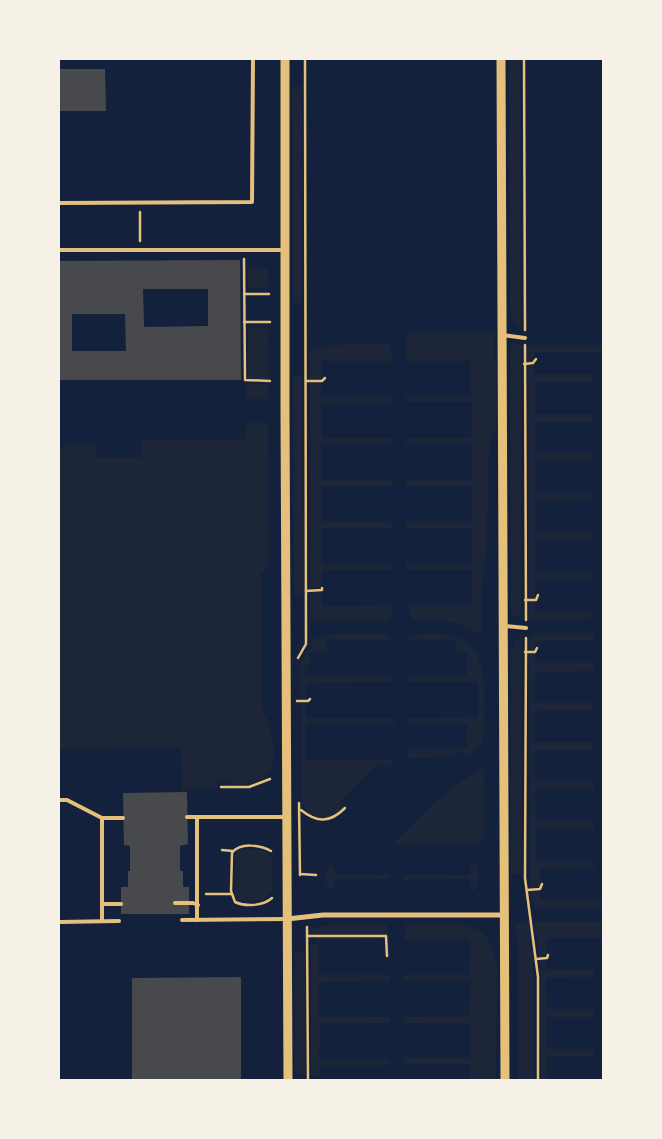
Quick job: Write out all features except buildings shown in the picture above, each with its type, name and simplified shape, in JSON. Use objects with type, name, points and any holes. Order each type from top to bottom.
[{"type":"street","points":[[285,59],[284,250],[288,1080]]},
{"type":"street","points":[[501,59],[505,1080]]},
{"type":"street","points":[[287,919],[323,915],[505,915]]},
{"type":"lane","points":[[59,203],[252,202],[253,59]]},
{"type":"lane","points":[[59,250],[284,250]]},
{"type":"lane","points":[[502,335],[525,338]]},
{"type":"lane","points":[[502,626],[526,628]]},
{"type":"lane","points":[[59,800],[67,800],[102,818],[123,818]]},
{"type":"lane","points":[[197,817],[197,920]]},
{"type":"lane","points":[[187,818],[286,817]]},
{"type":"lane","points":[[102,818],[102,921]]},
{"type":"lane","points":[[175,904],[193,903],[198,905]]},
{"type":"lane","points":[[102,904],[121,904]]},
{"type":"lane","points":[[182,920],[287,919]]},
{"type":"lane","points":[[59,922],[119,921]]},
{"type":"path","points":[[297,660],[306,644],[305,59]]},
{"type":"path","points":[[524,59],[525,879],[538,977],[538,1080]]},
{"type":"path","points":[[140,203],[140,250]]},
{"type":"path","points":[[244,259],[244,380],[270,381]]},
{"type":"path","points":[[244,294],[270,294]]},
{"type":"path","points":[[244,322],[270,322]]},
{"type":"path","points":[[524,364],[533,363],[536,359]]},
{"type":"path","points":[[306,381],[322,381],[325,378]]},
{"type":"path","points":[[306,591],[322,590],[322,588]]},
{"type":"path","points":[[525,600],[536,600],[538,595]]},
{"type":"path","points":[[525,652],[535,652],[537,648]]},
{"type":"path","points":[[297,693],[297,701],[308,701],[310,699]]},
{"type":"path","points":[[222,787],[249,787],[270,779]]},
{"type":"path","points":[[298,796],[300,810],[300,880]]},
{"type":"path","points":[[300,810],[320,820],[337,816],[345,808]]},
{"type":"path","points":[[222,850],[233,851],[245,846],[264,847],[271,851]]},
{"type":"path","points":[[233,851],[232,894],[235,902],[240,904],[260,904],[266,903],[272,898]]},
{"type":"path","points":[[300,874],[316,875]]},
{"type":"path","points":[[527,890],[540,889],[542,884]]},
{"type":"path","points":[[198,894],[232,894]]},
{"type":"path","points":[[304,918],[308,930],[308,1080]]},
{"type":"path","points":[[308,936],[386,936],[387,956]]},
{"type":"path","points":[[536,959],[547,958],[548,955]]},
{"type":"shaded area","points":[[509,59],[520,59],[521,328],[513,319],[510,310]]},
{"type":"shaded area","points":[[292,86],[302,86],[302,303],[295,303],[293,297]]},
{"type":"shaded area","points":[[268,268],[268,288],[248,287],[248,269]]},
{"type":"shaded area","points":[[248,327],[266,327],[268,331],[269,379],[248,379]]},
{"type":"shaded area","points":[[407,331],[495,332],[496,429],[490,444],[488,467],[487,536],[481,603],[481,636],[457,623],[439,620],[412,620],[407,605],[472,605],[472,570],[406,570],[406,563],[472,563],[472,528],[406,528],[406,521],[472,521],[472,486],[406,486],[406,480],[472,479],[472,444],[406,444],[406,438],[471,438],[472,402],[406,402],[406,396],[471,396],[471,361],[406,361]]},
{"type":"shaded area","points":[[390,344],[392,361],[321,361],[321,379],[310,379],[309,350],[330,345]]},
{"type":"shaded area","points":[[514,344],[521,344],[521,618],[515,616],[511,611],[510,351]]},
{"type":"shaded area","points":[[528,345],[603,345],[603,352],[534,352],[534,362],[527,362]]},
{"type":"shaded area","points":[[528,365],[534,365],[534,374],[592,374],[592,382],[535,382],[535,414],[593,414],[593,422],[535,422],[535,453],[593,453],[593,461],[535,461],[535,493],[593,493],[593,500],[535,501],[535,532],[593,532],[593,540],[535,540],[535,572],[593,572],[593,579],[535,580],[535,599],[529,599]]},
{"type":"shaded area","points":[[293,375],[302,375],[304,596],[294,596]]},
{"type":"shaded area","points":[[310,383],[321,383],[321,397],[392,396],[393,403],[321,403],[322,438],[392,438],[392,444],[321,445],[321,480],[393,480],[393,486],[321,486],[322,522],[393,521],[392,528],[322,528],[322,564],[393,564],[393,570],[322,570],[321,588],[310,589]]},
{"type":"shaded area","points":[[247,384],[268,384],[268,399],[247,399]]},
{"type":"shaded area","points":[[246,423],[268,423],[269,568],[261,572],[262,713],[268,721],[272,738],[274,761],[272,769],[262,780],[254,782],[231,784],[231,779],[217,779],[217,788],[182,789],[181,748],[59,749],[60,449],[64,448],[64,444],[96,443],[97,458],[141,458],[141,440],[246,439]]},
{"type":"shaded area","points":[[322,592],[322,606],[392,605],[392,612],[388,621],[310,621],[310,593]]},
{"type":"shaded area","points":[[529,602],[535,602],[535,611],[593,611],[593,614],[588,619],[528,619]]},
{"type":"shaded area","points":[[535,633],[593,633],[593,640],[535,641],[535,650],[529,650],[529,635]]},
{"type":"shaded area","points":[[334,634],[389,634],[392,640],[327,640],[327,652],[310,652],[311,665],[305,665],[305,676],[393,676],[393,682],[306,683],[305,699],[301,699],[301,664],[306,652],[311,648],[310,640]]},
{"type":"shaded area","points":[[407,635],[451,635],[464,641],[477,655],[484,683],[484,735],[479,747],[465,757],[463,752],[445,757],[408,758],[408,749],[467,748],[467,724],[407,724],[407,718],[478,717],[478,682],[407,682],[406,676],[467,675],[467,652],[456,651],[456,640],[407,640]]},
{"type":"shaded area","points":[[522,635],[522,874],[511,874],[511,654],[515,642]]},
{"type":"shaded area","points":[[529,654],[535,654],[535,663],[593,663],[593,671],[535,672],[535,703],[593,703],[593,710],[535,711],[535,742],[593,742],[593,750],[535,750],[535,781],[594,781],[594,789],[535,789],[536,821],[594,821],[594,829],[536,829],[536,861],[594,861],[594,868],[540,869],[540,887],[530,887]]},
{"type":"shaded area","points":[[301,703],[305,703],[306,718],[394,718],[394,724],[306,724],[306,760],[392,759],[392,765],[388,769],[379,762],[341,801],[345,806],[336,814],[327,818],[312,815],[305,809],[301,799]]},
{"type":"shaded area","points":[[482,769],[484,770],[485,831],[481,842],[470,844],[393,845],[445,794]]},
{"type":"shaded area","points":[[239,849],[264,851],[272,857],[273,890],[264,900],[239,901],[235,895],[235,855]]},
{"type":"shaded area","points":[[470,863],[475,863],[479,873],[478,885],[474,891],[471,891],[470,879],[404,880],[404,875],[470,875]]},
{"type":"shaded area","points":[[334,864],[334,875],[389,875],[389,879],[334,880],[334,891],[330,889],[325,881],[325,873]]},
{"type":"shaded area","points":[[531,891],[540,891],[540,900],[603,900],[603,908],[534,909]]},
{"type":"shaded area","points":[[529,920],[533,967],[534,1080],[519,1080],[519,970],[516,923]]},
{"type":"shaded area","points":[[535,922],[603,922],[603,938],[547,938],[547,957],[540,957]]},
{"type":"shaded area","points":[[383,923],[387,926],[389,935],[311,935],[311,928],[334,924]]},
{"type":"shaded area","points":[[455,923],[467,925],[481,931],[487,938],[497,963],[496,1080],[470,1080],[470,1064],[404,1065],[404,1058],[470,1058],[470,1023],[404,1023],[404,1017],[469,1016],[470,981],[403,981],[404,975],[469,975],[470,940],[404,940],[406,924]]},
{"type":"shaded area","points":[[317,938],[385,939],[319,940],[319,975],[390,975],[390,981],[319,982],[319,1017],[391,1017],[390,1023],[320,1024],[319,1059],[390,1059],[391,1065],[320,1065],[319,1077],[311,1076],[311,944],[317,944]]},
{"type":"shaded area","points":[[295,951],[305,952],[306,1076],[296,1072],[295,1069]]},
{"type":"shaded area","points":[[540,960],[546,960],[547,970],[594,970],[594,977],[546,978],[547,1009],[594,1009],[594,1017],[547,1017],[547,1049],[594,1049],[594,1056],[547,1057],[547,1078],[552,1080],[541,1080]]}]
